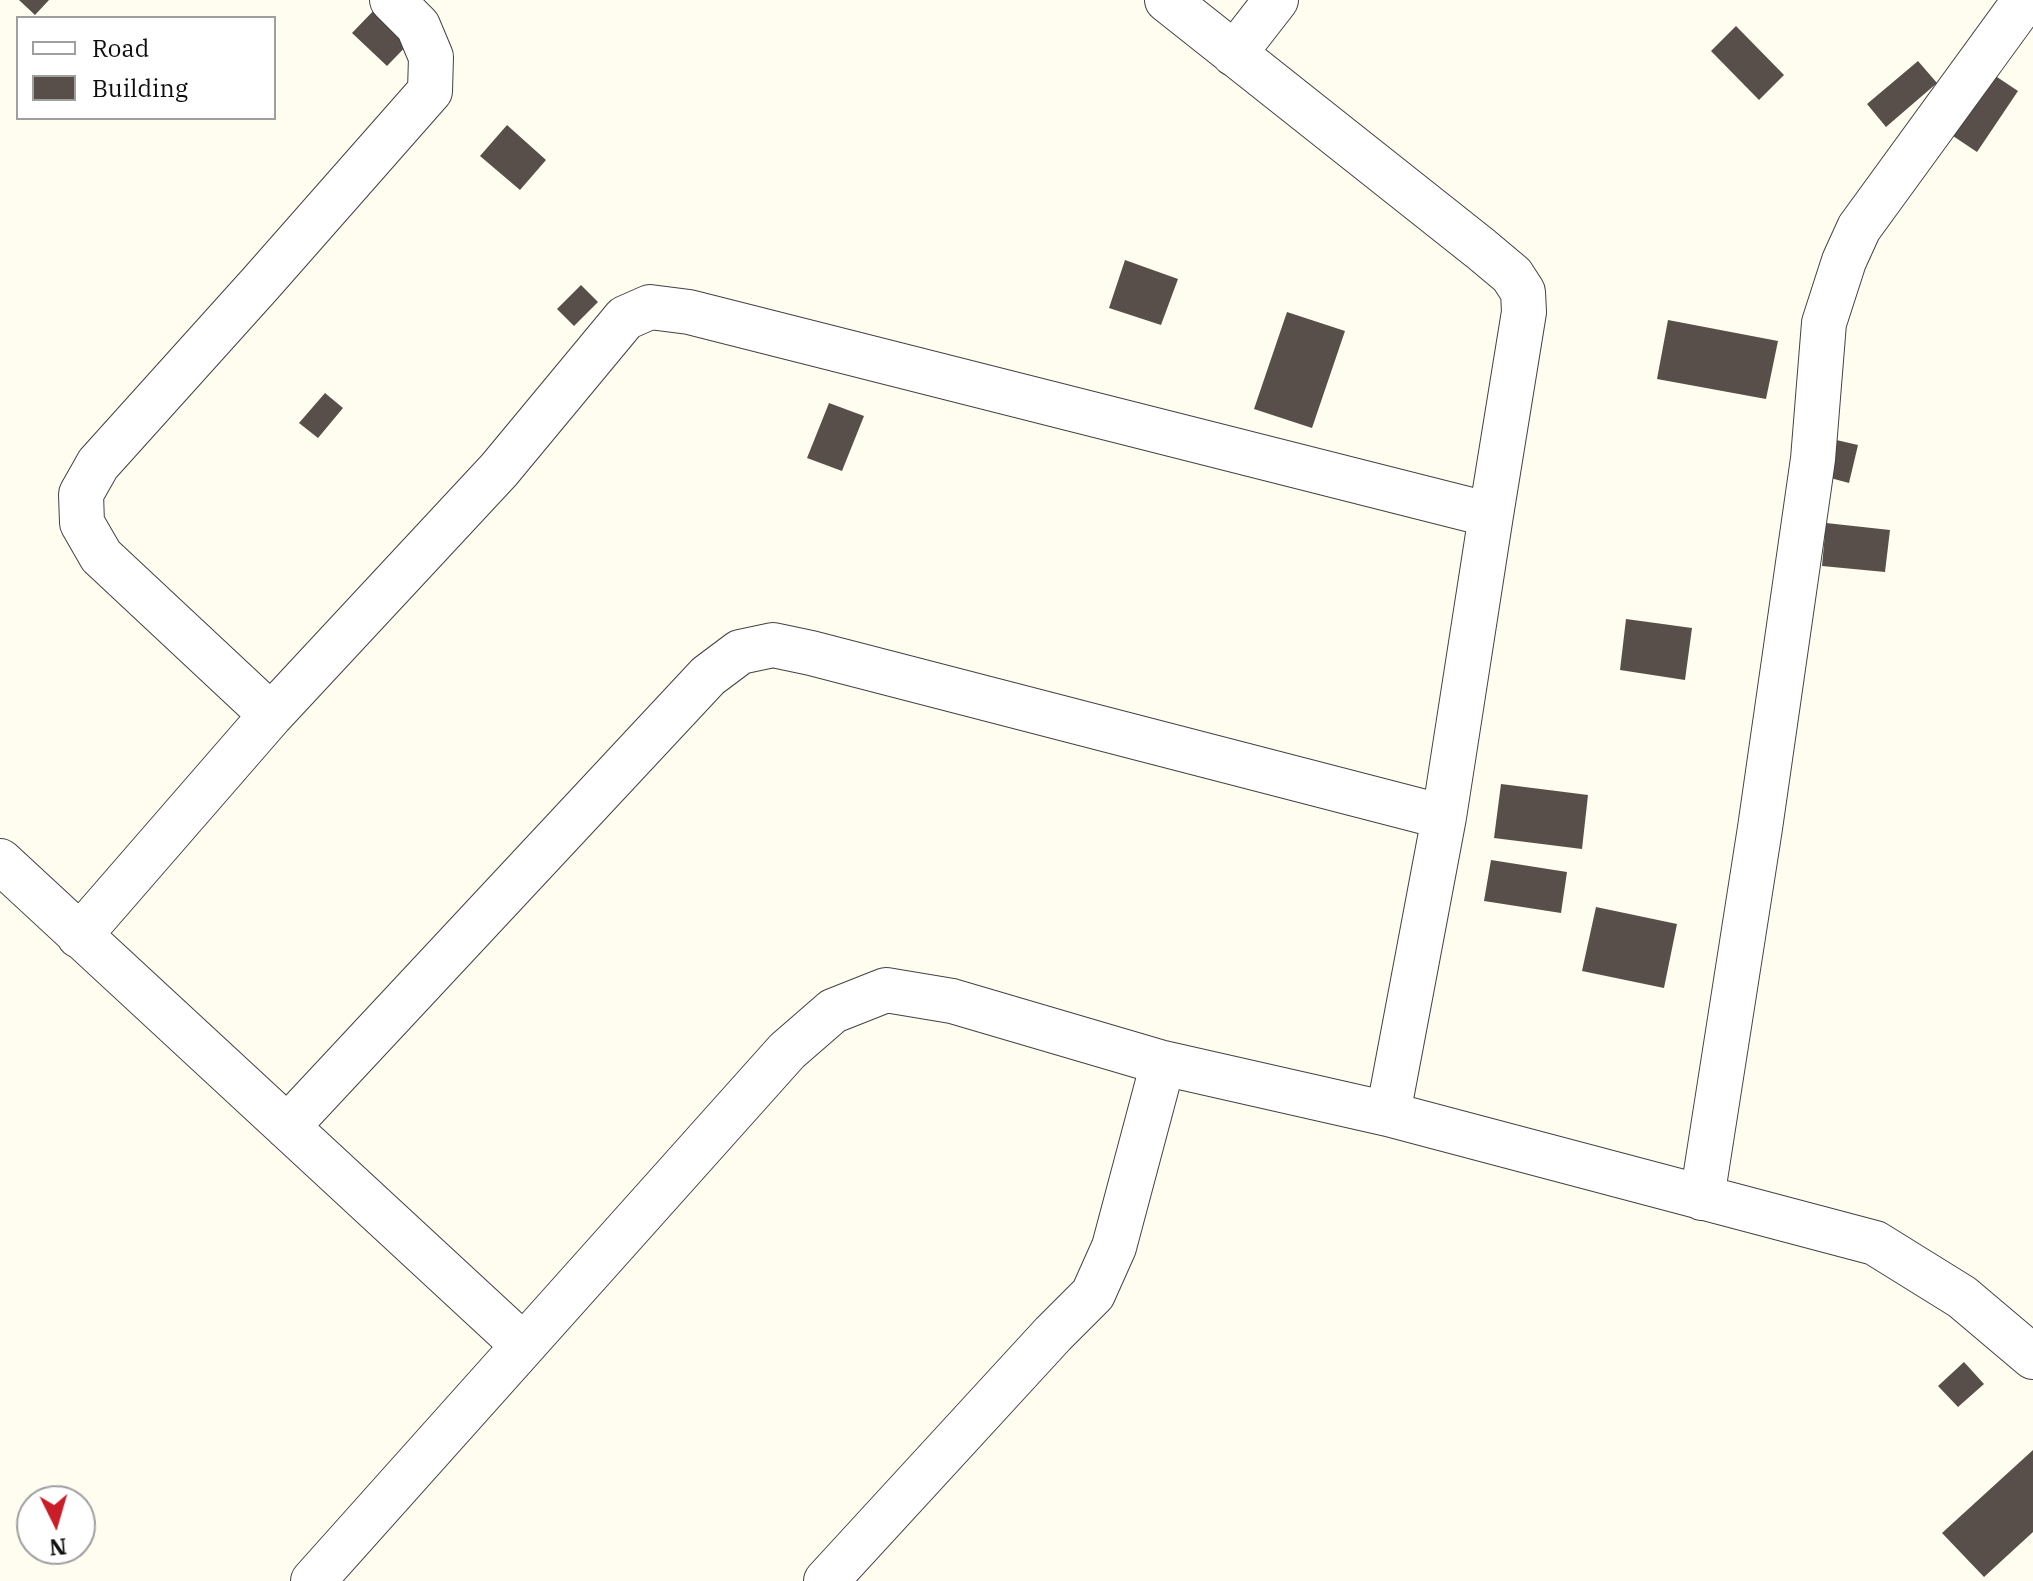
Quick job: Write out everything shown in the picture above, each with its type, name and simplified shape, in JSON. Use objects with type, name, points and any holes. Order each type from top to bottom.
[{"type":"street","points":[[271,715],[101,556],[82,523],[81,494],[98,464],[430,91],[431,57],[418,26],[392,0]]},
{"type":"street","points":[[1167,0],[1481,249],[1512,275],[1523,292],[1524,312],[1444,817],[1388,1114]]},
{"type":"street","points":[[1234,54],[1276,0]]},
{"type":"street","points":[[1702,1198],[1813,459],[1824,323],[1844,261],[1859,228],[2025,0]]},
{"type":"street","points":[[79,936],[271,715],[499,470],[625,318],[650,307],[704,316],[1491,515]]},
{"type":"street","points":[[287,1127],[708,676],[740,652],[773,645],[811,653],[1444,817]]},
{"type":"street","points":[[0,861],[523,1345]]},
{"type":"street","points":[[313,1581],[787,1051],[833,1011],[886,990],[952,1001],[1163,1063],[1388,1114],[1875,1243],[1962,1297],[2033,1357]]},
{"type":"street","points":[[826,1581],[1093,1294],[1114,1247],[1163,1063]]},
{"type":"building","points":[[19,0],[49,0],[35,15]]},
{"type":"building","points":[[378,6],[413,39],[387,66],[352,33]]},
{"type":"building","points":[[1736,26],[1784,75],[1759,100],[1711,51]]},
{"type":"building","points":[[1918,61],[1937,83],[1886,127],[1867,104]]},
{"type":"building","points":[[1991,73],[2018,91],[1977,152],[1950,134]]},
{"type":"building","points":[[507,125],[546,160],[520,190],[480,156]]},
{"type":"building","points":[[1125,260],[1178,279],[1161,325],[1109,308]]},
{"type":"building","points":[[581,285],[598,302],[574,326],[557,309]]},
{"type":"building","points":[[1287,312],[1345,331],[1312,428],[1254,409]]},
{"type":"building","points":[[1668,320],[1778,341],[1766,399],[1657,379]]},
{"type":"building","points":[[325,393],[343,408],[318,438],[299,423]]},
{"type":"building","points":[[829,403],[864,416],[842,471],[807,458]]},
{"type":"building","points":[[1832,439],[1858,445],[1849,483],[1823,476]]},
{"type":"building","points":[[1826,523],[1890,530],[1885,572],[1822,566]]},
{"type":"building","points":[[1626,619],[1692,628],[1685,680],[1620,670]]},
{"type":"building","points":[[1501,784],[1588,795],[1582,849],[1494,838]]},
{"type":"building","points":[[1491,860],[1567,872],[1561,913],[1484,901]]},
{"type":"building","points":[[1596,907],[1677,924],[1664,988],[1582,971]]},
{"type":"building","points":[[1964,1362],[1984,1384],[1958,1407],[1938,1386]]},
{"type":"building","points":[[2033,1450],[2033,1532],[1984,1577],[1942,1533]]}]
